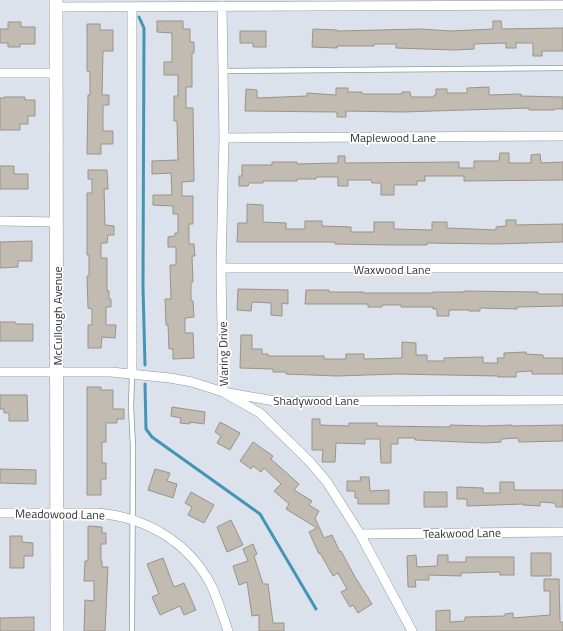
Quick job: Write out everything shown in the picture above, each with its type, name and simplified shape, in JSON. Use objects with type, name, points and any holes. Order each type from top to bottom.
[{"type":"main road","name":"McCullough Avenue","points":[[56,4],[57,631]]},
{"type":"street","points":[[56,4],[132,7],[563,5]]},
{"type":"street","name":"Waring Drive","points":[[222,6],[224,138],[221,268],[223,392],[260,413],[310,462],[327,482],[360,534],[412,631]]},
{"type":"street","points":[[132,7],[132,374]]},
{"type":"street","points":[[0,73],[56,73]]},
{"type":"street","name":"Maplewood Lane","points":[[224,138],[563,136]]},
{"type":"street","points":[[0,221],[56,222]]},
{"type":"street","name":"Waxwood Lane","points":[[221,268],[563,268]]},
{"type":"street","name":"Shadywood Lane","points":[[0,372],[111,372],[170,378],[192,382],[223,392],[280,402],[563,400]]},
{"type":"street","name":"Meadowood Lane","points":[[0,513],[104,514],[132,520],[151,527],[186,551],[195,562],[211,585],[228,631]]},
{"type":"street","name":"Teakwood Lane","points":[[360,534],[563,532]]},
{"type":"lane","points":[[223,71],[563,68]]},
{"type":"lane","points":[[132,374],[132,631]]},
{"type":"building","points":[[157,21],[183,21],[183,29],[190,29],[190,42],[194,42],[194,53],[192,53],[192,87],[186,87],[186,108],[193,108],[194,181],[182,182],[182,196],[193,196],[193,224],[189,224],[189,244],[194,244],[195,256],[192,256],[193,282],[191,282],[191,301],[193,301],[194,317],[185,318],[185,333],[193,333],[194,358],[173,359],[173,349],[169,349],[168,325],[166,325],[165,299],[171,299],[170,265],[176,265],[176,247],[168,247],[168,237],[175,236],[175,233],[178,233],[178,214],[173,214],[173,206],[153,205],[153,195],[172,195],[171,173],[152,174],[152,161],[178,160],[177,121],[174,121],[174,96],[178,96],[178,75],[164,75],[164,62],[172,62],[172,33],[157,32]]},
{"type":"building","points":[[493,21],[501,21],[502,29],[563,28],[563,51],[542,51],[542,56],[533,56],[533,43],[516,43],[516,48],[506,48],[506,43],[474,44],[474,49],[455,50],[396,48],[396,44],[374,44],[374,46],[337,46],[337,48],[312,47],[313,29],[337,31],[421,29],[450,31],[493,29]]},
{"type":"building","points":[[8,22],[21,22],[21,27],[35,27],[35,44],[20,44],[20,47],[8,47],[8,43],[0,43],[0,29],[8,29]]},
{"type":"building","points":[[87,24],[100,24],[100,30],[113,30],[113,51],[103,51],[102,95],[109,95],[109,105],[103,105],[103,131],[113,131],[113,144],[101,144],[101,154],[87,154],[90,72],[87,71]]},
{"type":"building","points":[[240,31],[266,31],[266,47],[253,47],[253,43],[240,43]]},
{"type":"building","points":[[489,87],[489,95],[521,94],[521,96],[563,97],[563,109],[529,110],[529,108],[402,112],[346,111],[346,117],[337,117],[337,112],[245,111],[246,89],[257,90],[257,98],[307,96],[307,93],[336,95],[336,88],[348,88],[348,92],[362,92],[362,94],[402,94],[402,92],[410,92],[411,97],[434,97],[434,95],[436,95],[436,89],[447,89],[447,93],[467,93],[467,88]]},
{"type":"building","points":[[25,97],[25,100],[35,100],[35,116],[28,116],[28,124],[20,124],[20,130],[0,130],[0,98]]},
{"type":"building","points":[[500,153],[509,153],[509,163],[531,163],[531,155],[540,154],[541,163],[563,162],[563,180],[464,181],[464,176],[425,176],[425,181],[417,181],[417,185],[394,185],[394,195],[381,195],[381,183],[372,183],[371,180],[348,180],[348,186],[338,186],[338,177],[316,177],[316,179],[297,179],[297,181],[263,181],[263,183],[249,183],[248,186],[239,186],[239,176],[242,176],[242,165],[272,165],[272,162],[297,162],[297,164],[338,163],[338,156],[345,156],[345,163],[459,162],[459,168],[474,168],[474,161],[499,161]]},
{"type":"building","points":[[0,166],[14,166],[14,174],[28,174],[28,189],[0,189]]},
{"type":"building","points":[[88,170],[107,170],[108,189],[104,189],[105,225],[114,226],[114,235],[108,235],[107,243],[101,243],[101,258],[107,258],[107,291],[109,291],[109,299],[111,299],[111,307],[106,307],[106,325],[116,325],[115,338],[102,337],[101,348],[88,348],[88,325],[92,325],[92,309],[88,308],[87,276],[89,276],[89,255],[87,255],[87,193],[92,193],[92,179],[88,179]]},
{"type":"building","points":[[247,204],[263,205],[263,222],[286,223],[286,229],[305,229],[305,221],[322,221],[322,226],[351,227],[351,232],[374,232],[374,222],[394,222],[394,229],[432,230],[432,222],[447,222],[447,228],[496,230],[496,227],[506,226],[506,220],[516,220],[516,225],[563,224],[563,242],[496,244],[427,243],[427,245],[393,245],[335,244],[335,242],[237,242],[238,223],[247,223]]},
{"type":"building","points":[[32,241],[32,261],[18,261],[18,267],[0,268],[0,242]]},
{"type":"building","points":[[238,289],[288,290],[288,304],[282,303],[282,316],[271,315],[271,303],[252,302],[251,311],[237,310]]},
{"type":"building","points":[[306,290],[364,293],[433,293],[464,291],[538,292],[538,294],[563,294],[563,306],[517,307],[517,309],[480,308],[480,311],[449,310],[449,316],[437,316],[437,309],[433,309],[433,307],[401,307],[401,305],[382,305],[382,307],[368,307],[368,304],[305,304]]},
{"type":"building","points":[[0,322],[33,324],[33,341],[0,341]]},
{"type":"building","points":[[241,335],[252,335],[252,349],[262,349],[262,354],[268,354],[268,356],[324,356],[324,359],[346,359],[346,354],[364,354],[364,359],[402,358],[402,342],[416,343],[416,355],[427,355],[427,361],[444,361],[444,358],[483,357],[483,363],[498,363],[497,358],[504,358],[504,353],[526,352],[526,354],[543,355],[543,358],[563,358],[563,374],[532,374],[532,371],[516,372],[516,377],[498,377],[396,374],[337,376],[286,374],[286,372],[273,372],[273,369],[240,368]]},
{"type":"building","points":[[87,387],[101,387],[101,390],[113,390],[113,409],[124,409],[124,419],[117,419],[117,423],[106,423],[106,442],[102,442],[102,463],[106,463],[106,479],[101,479],[101,495],[87,495]]},
{"type":"building","points":[[0,395],[27,395],[28,421],[9,421],[9,413],[4,413],[4,409],[0,409]]},
{"type":"building","points":[[172,407],[205,412],[204,424],[190,422],[190,424],[180,423],[181,418],[171,416]]},
{"type":"building","points":[[312,419],[320,419],[320,425],[349,426],[349,423],[377,423],[377,426],[450,427],[450,425],[563,425],[563,441],[519,442],[518,438],[501,439],[501,442],[485,443],[398,438],[398,444],[391,444],[391,463],[381,463],[380,439],[365,439],[365,444],[336,443],[335,462],[322,462],[323,450],[312,450]]},
{"type":"building","points":[[220,422],[240,433],[230,450],[217,443],[221,436],[215,432]]},
{"type":"building","points":[[253,442],[273,456],[271,459],[299,484],[294,490],[312,501],[309,505],[319,511],[315,518],[324,538],[332,535],[340,552],[341,551],[372,604],[358,613],[353,605],[350,607],[341,592],[347,589],[338,573],[333,576],[320,553],[319,554],[309,532],[317,528],[286,509],[289,504],[274,491],[281,484],[264,468],[261,472],[253,466],[251,469],[240,461]]},
{"type":"building","points":[[0,469],[36,470],[36,484],[0,483]]},
{"type":"building","points":[[155,469],[170,473],[167,481],[177,484],[173,498],[148,490]]},
{"type":"building","points":[[360,477],[369,477],[370,491],[389,490],[389,504],[358,504],[358,498],[355,498],[355,491],[347,491],[347,481],[361,481]]},
{"type":"building","points":[[500,482],[514,482],[514,490],[563,490],[563,507],[556,507],[555,503],[540,502],[540,506],[523,504],[467,506],[467,499],[457,499],[457,487],[483,488],[483,493],[500,493]]},
{"type":"building","points":[[191,492],[214,505],[204,523],[188,515],[192,507],[185,503]]},
{"type":"building","points":[[424,492],[447,492],[447,507],[424,507]]},
{"type":"building","points":[[231,520],[243,545],[227,552],[217,527]]},
{"type":"building","points":[[88,526],[102,527],[102,533],[106,533],[106,544],[101,544],[102,567],[108,567],[105,631],[84,631],[85,600],[94,601],[94,581],[84,581],[85,561],[88,561]]},
{"type":"building","points":[[10,536],[22,536],[22,542],[33,543],[33,556],[24,556],[24,568],[10,568]]},
{"type":"building","points":[[253,544],[257,554],[254,556],[263,584],[268,584],[273,623],[284,623],[284,631],[259,631],[259,615],[252,616],[247,582],[239,585],[233,566],[248,561],[243,549]]},
{"type":"building","points":[[531,553],[551,553],[551,576],[531,576]]},
{"type":"building","points":[[416,555],[417,567],[437,566],[438,555],[448,555],[448,562],[466,562],[466,557],[514,557],[514,575],[500,575],[500,572],[461,573],[461,576],[429,575],[429,580],[415,580],[416,587],[408,587],[407,556]]},
{"type":"building","points":[[163,558],[174,587],[184,583],[196,610],[184,615],[180,606],[160,615],[152,597],[159,594],[147,564]]},
{"type":"building","points":[[544,579],[559,579],[560,622],[563,622],[563,631],[436,631],[436,611],[450,610],[450,622],[465,621],[465,617],[505,616],[505,614],[513,613],[513,618],[550,615],[550,591],[544,591]]},
{"type":"building","points":[[34,617],[34,631],[0,631],[0,618]]},
{"type":"waterway","points":[[139,17],[144,28],[143,287],[145,365]]},
{"type":"waterway","points":[[145,384],[146,429],[152,437],[260,514],[316,609]]}]
